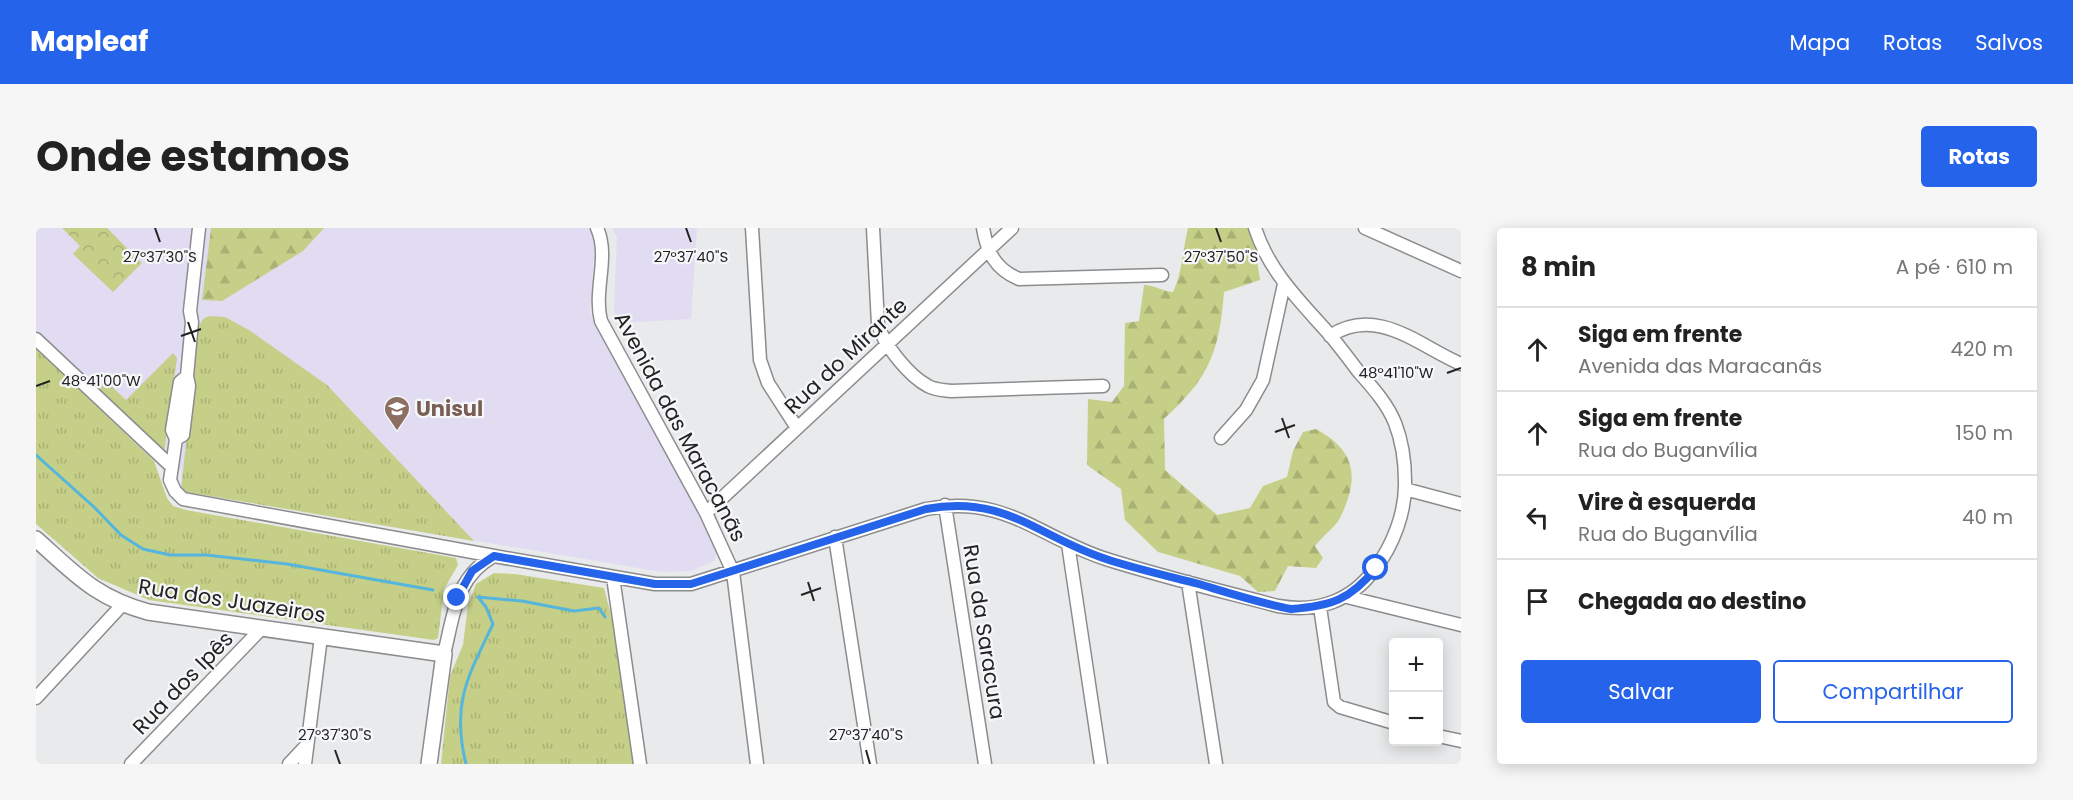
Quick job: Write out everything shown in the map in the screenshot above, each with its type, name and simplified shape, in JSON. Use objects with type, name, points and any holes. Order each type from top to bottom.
[{"type":"street","points":[[200,228],[190,311],[192,322],[186,376],[189,386],[183,435],[176,439],[170,480],[175,491],[183,499],[672,586],[691,584],[733,572],[757,764]]},
{"type":"street","points":[[192,322],[198,313],[208,228]]},
{"type":"street","name":"Avenida das Maracanãs","points":[[597,228],[602,248],[598,308],[601,321],[706,513],[733,572],[836,537],[945,505],[964,505],[1009,513],[1068,544],[1107,559],[1291,609],[1320,607],[1347,597],[1362,585],[1386,551],[1402,512],[1405,489],[1402,447],[1395,422],[1376,392],[1284,284],[1270,264],[1255,228]]},
{"type":"street","points":[[752,228],[760,360],[768,383],[797,428]]},
{"type":"street","points":[[873,228],[878,324],[887,345],[920,380],[936,389],[951,392],[1102,386]]},
{"type":"street","points":[[983,228],[986,252],[1013,277],[1026,280],[1162,275]]},
{"type":"street","name":"Rua do Mirante","points":[[706,513],[1012,228]]},
{"type":"street","points":[[1365,228],[1383,232],[1461,271]]},
{"type":"street","points":[[1221,438],[1246,410],[1263,380],[1284,284]]},
{"type":"street","points":[[1330,336],[1352,325],[1386,327],[1415,338],[1461,364]]},
{"type":"street","points":[[36,339],[172,467]]},
{"type":"street","points":[[1405,489],[1461,504]]},
{"type":"street","name":"Rua da Saracura","points":[[945,505],[985,764]]},
{"type":"street","points":[[836,537],[870,764]]},
{"type":"street","name":"Rua dos Juazeiros","points":[[36,538],[86,585],[122,605],[148,612],[444,654]]},
{"type":"street","points":[[1068,544],[1101,764]]},
{"type":"street","points":[[429,764],[444,654],[457,598],[465,580],[480,563],[494,556]]},
{"type":"street","points":[[613,577],[640,764]]},
{"type":"street","points":[[1188,582],[1216,764]]},
{"type":"street","points":[[1347,597],[1461,625]]},
{"type":"street","points":[[36,698],[122,605]]},
{"type":"street","points":[[1320,607],[1331,695],[1334,702],[1340,707],[1389,722]]},
{"type":"street","name":"Rua dos Ipês","points":[[132,764],[262,628]]},
{"type":"street","points":[[305,764],[321,637]]},
{"type":"street","points":[[1443,737],[1461,741]]},
{"type":"street","points":[[289,764],[307,744]]},
{"type":"shaded area","name":"Unisul","points":[[36,228],[588,228],[595,241],[590,314],[718,548],[714,561],[691,571],[662,572],[181,491],[181,471],[36,333]]},
{"type":"shaded area","points":[[612,228],[697,228],[691,319],[618,323],[614,309],[617,238]]},
{"type":"green space","points":[[62,228],[107,228],[142,263],[113,292],[73,254],[80,246]]},
{"type":"green space","points":[[211,228],[324,228],[303,251],[222,301],[202,300]]},
{"type":"green space","points":[[1188,228],[1252,228],[1260,280],[1224,292],[1219,331],[1209,362],[1192,390],[1164,419],[1165,470],[1217,515],[1250,508],[1263,486],[1287,477],[1293,451],[1303,432],[1316,429],[1329,437],[1339,446],[1350,466],[1352,478],[1350,490],[1340,518],[1315,546],[1323,558],[1316,568],[1288,566],[1275,591],[1258,592],[1240,576],[1158,552],[1125,520],[1121,489],[1087,465],[1088,399],[1112,402],[1124,386],[1125,323],[1139,321],[1144,285],[1173,292]]},
{"type":"green space","points":[[225,317],[249,330],[327,385],[474,541],[181,491],[198,327],[204,318]]},
{"type":"green space","points":[[36,348],[154,461],[167,498],[173,506],[456,558],[458,565],[444,589],[438,638],[434,640],[149,600],[98,578],[36,524]]},
{"type":"green space","points":[[173,353],[177,358],[164,453],[98,393],[103,383],[108,383],[126,400]]},
{"type":"green space","points":[[494,573],[515,574],[604,588],[615,631],[634,764],[441,764],[450,676],[463,645],[468,605],[476,584]]},
{"type":"waterway","points":[[36,455],[94,507],[121,535],[143,549],[170,555],[206,555],[287,564],[433,590]]},
{"type":"waterway","points":[[478,597],[522,601],[574,611],[599,608],[605,617]]},
{"type":"waterway","points":[[466,764],[460,724],[464,691],[493,624],[486,607],[478,597]]},
{"type":"place","name":"Unisul","points":[[397,432]]},
{"type":"route","points":[[457,598],[472,571],[480,563],[494,556],[655,584],[672,586],[691,584],[926,509],[945,505],[988,508],[1009,513],[1068,544],[1107,559],[1291,609],[1320,607],[1347,597],[1362,585],[1376,568]]}]
